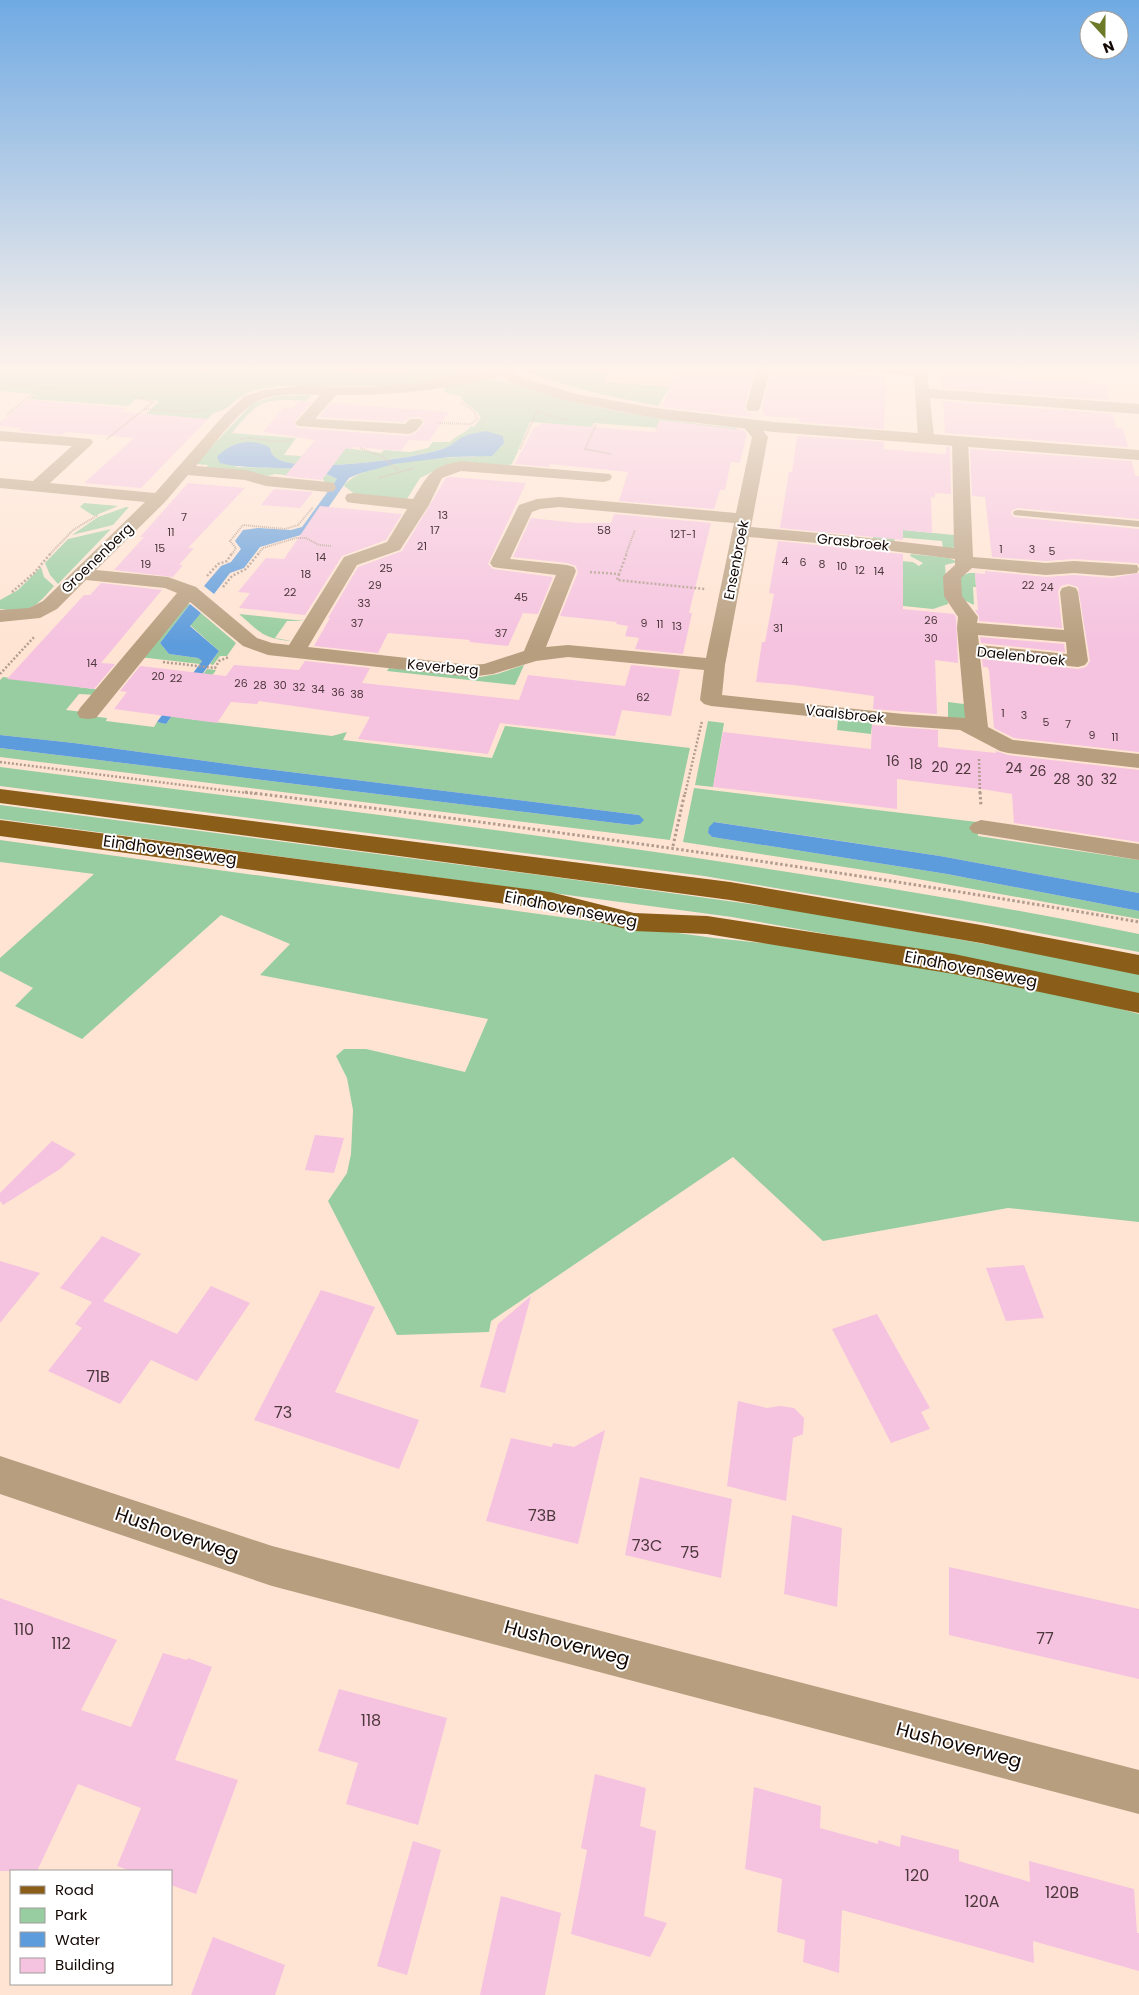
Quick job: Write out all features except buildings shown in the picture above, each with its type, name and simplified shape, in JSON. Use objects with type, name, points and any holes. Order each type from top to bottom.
[{"type":"main road","name":"Eindhovenseweg","points":[[0,796],[730,891],[981,934],[1139,966]]},
{"type":"main road","name":"Eindhovenseweg","points":[[0,828],[550,901],[634,922],[707,925],[830,943],[954,964],[1139,1003]]},
{"type":"street","points":[[37,486],[65,460]]},
{"type":"street","name":"Groenenberg","points":[[33,614],[50,605],[152,497],[191,460]]},
{"type":"street","points":[[595,505],[609,460]]},
{"type":"street","name":"Ensenbroek","points":[[711,700],[756,460]]},
{"type":"street","points":[[961,460],[964,558]]},
{"type":"street","points":[[295,652],[350,561],[394,546],[420,505],[436,475],[461,466],[604,477]]},
{"type":"street","points":[[182,470],[246,475],[266,480],[328,487]]},
{"type":"street","points":[[0,483],[152,497]]},
{"type":"street","points":[[353,498],[420,505]]},
{"type":"street","name":"Grasbroek","points":[[567,571],[499,563],[525,509],[546,502],[595,505],[642,510],[1046,569],[1074,567],[1112,570],[1130,569]]},
{"type":"street","name":"Daelenbroek","points":[[964,558],[964,567],[952,576],[953,596],[968,617],[967,628],[978,731]]},
{"type":"street","points":[[533,655],[567,571]]},
{"type":"street","name":"Keverberg","points":[[80,574],[168,583],[189,590],[250,642],[268,649],[470,671],[494,668],[533,655],[568,650],[716,665]]},
{"type":"street","points":[[88,713],[189,590]]},
{"type":"street","name":"Daelenbroek","points":[[969,650],[1078,662],[1074,638],[1075,630],[1068,592]]},
{"type":"street","points":[[0,616],[33,614]]},
{"type":"street","name":"Daelenbroek","points":[[967,628],[1074,638]]},
{"type":"street","name":"Vaalsbroek","points":[[711,700],[903,720],[964,724],[1008,746],[1139,760]]},
{"type":"street","points":[[981,828],[1139,852]]},
{"type":"street","name":"Hushoverweg","points":[[0,1475],[272,1566],[1139,1792]]},
{"type":"lane","points":[[1018,513],[1139,524]]},
{"type":"path","points":[[387,460],[391,467],[399,471]]},
{"type":"path","points":[[509,470],[514,460]]},
{"type":"path","points":[[375,480],[399,471],[436,465],[446,470]]},
{"type":"path","points":[[189,590],[201,583],[218,564],[227,561],[236,548],[230,541],[243,525],[285,529],[298,526],[328,487]]},
{"type":"path","points":[[6,595],[22,584],[76,528],[92,518],[152,497]]},
{"type":"path","points":[[642,510],[617,580],[730,591]]},
{"type":"path","points":[[208,607],[232,576],[246,569],[263,548],[296,538],[306,538],[319,545],[379,552]]},
{"type":"path","points":[[567,571],[619,574]]},
{"type":"path","points":[[0,674],[41,629],[33,614]]},
{"type":"path","points":[[193,665],[212,667]]},
{"type":"path","points":[[674,846],[702,721],[711,700]]},
{"type":"path","points":[[978,731],[981,828]]},
{"type":"path","points":[[0,762],[674,846],[989,894],[1139,922]]},
{"type":"green space","points":[[199,460],[248,460],[235,467],[288,468],[315,472],[337,479],[333,485],[326,484],[323,479],[275,474],[267,476],[206,468],[208,465],[195,464]]},
{"type":"green space","points":[[282,460],[385,460],[329,465],[304,465]]},
{"type":"green space","points":[[418,460],[514,460],[512,464],[505,466],[444,466],[420,478],[407,499],[356,495],[344,486],[353,478],[367,471]]},
{"type":"green space","points":[[84,503],[118,506],[94,516],[80,507]]},
{"type":"green space","points":[[129,507],[113,525],[72,535],[98,517]]},
{"type":"green space","points":[[873,527],[954,535],[955,547],[943,549],[942,541],[895,537],[894,544],[873,540]]},
{"type":"green space","points":[[111,529],[58,584],[50,575],[45,563],[68,539]]},
{"type":"green space","points":[[911,554],[949,558],[958,562],[945,565],[948,604],[933,609],[903,606],[901,561],[913,562],[919,566],[923,563],[910,556]]},
{"type":"green space","points":[[41,567],[44,577],[54,586],[42,599],[25,609],[0,609],[0,600],[18,590]]},
{"type":"green space","points":[[975,573],[976,587],[973,587],[974,605],[960,598],[959,577]]},
{"type":"green space","points":[[190,604],[160,643],[169,654],[198,658],[202,660],[200,664],[139,657],[181,605]]},
{"type":"green space","points":[[201,613],[236,643],[227,656],[220,656],[213,665],[210,664],[219,651],[190,625]]},
{"type":"green space","points":[[239,614],[304,621],[287,621],[275,638],[291,641],[274,638],[267,636]]},
{"type":"green space","points":[[524,665],[515,685],[387,671],[389,668],[480,677],[497,674]]},
{"type":"green space","points":[[207,669],[216,670],[182,718],[332,736],[347,732],[343,740],[492,758],[505,726],[690,748],[670,840],[0,757],[0,748],[632,825],[640,824],[639,815],[0,735],[0,680],[3,677],[101,690],[97,695],[79,694],[66,710],[83,712],[82,715],[107,718],[106,721],[154,727],[157,722],[166,724]]},
{"type":"green space","points":[[948,702],[964,704],[969,717],[964,720],[948,718]]},
{"type":"green space","points":[[838,719],[872,723],[871,734],[837,730]]},
{"type":"green space","points":[[708,721],[724,723],[713,787],[695,785]]},
{"type":"green space","points":[[0,767],[571,840],[856,883],[998,907],[1139,934],[1139,952],[991,924],[704,876],[0,786]]},
{"type":"green space","points":[[694,788],[977,822],[978,836],[1139,860],[1139,893],[940,856],[715,822],[708,833],[712,837],[947,874],[1139,911],[1139,919],[890,874],[683,842]]},
{"type":"green space","points":[[0,805],[547,876],[807,912],[1074,960],[1139,974],[1139,994],[966,959],[732,917],[0,819]]},
{"type":"green space","points":[[0,840],[714,938],[831,950],[1046,988],[1139,1014],[1139,1222],[1008,1208],[823,1241],[733,1157],[491,1321],[489,1332],[397,1335],[328,1201],[347,1173],[351,1154],[353,1110],[347,1078],[336,1056],[344,1049],[366,1049],[465,1072],[488,1019],[260,975],[290,944],[221,915],[82,1039],[15,1006],[33,988],[0,971],[0,958],[94,874],[0,862]]},
{"type":"water","points":[[219,460],[282,460],[304,465],[385,460],[425,460],[394,464],[349,478],[311,532],[260,547],[244,568],[230,573],[214,594],[204,586],[221,566],[231,562],[241,549],[235,541],[243,530],[258,528],[291,530],[302,527],[337,479],[312,471],[234,466],[220,463]]},
{"type":"water","points":[[190,604],[201,613],[190,626],[219,651],[166,724],[157,722],[202,661],[198,658],[169,654],[160,643]]},
{"type":"water","points":[[0,735],[639,815],[644,820],[640,824],[632,825],[0,748]]},
{"type":"water","points":[[714,822],[940,856],[1139,893],[1139,911],[947,874],[712,837],[708,833],[709,827]]}]
